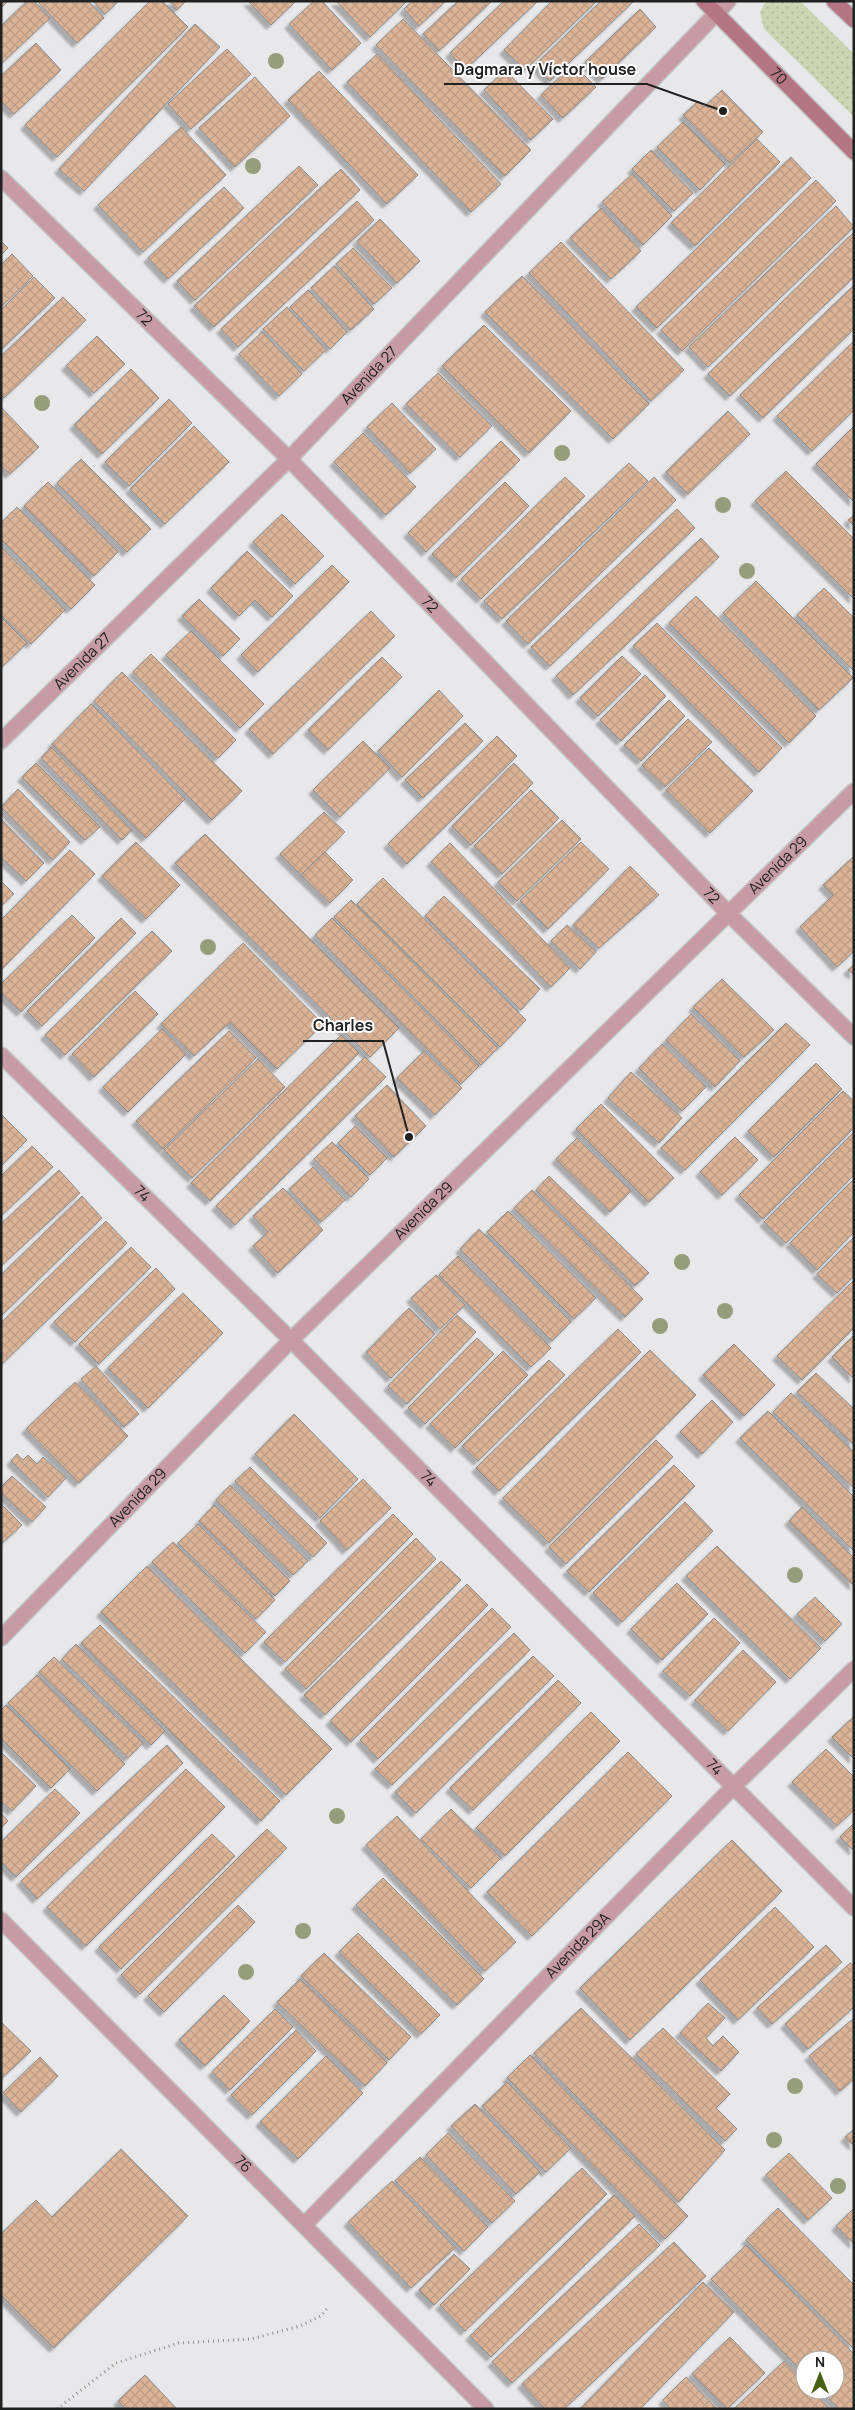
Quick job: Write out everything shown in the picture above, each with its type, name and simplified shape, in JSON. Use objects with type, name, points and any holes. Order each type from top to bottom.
[{"type":"main road","name":"70","points":[[704,1],[854,152]]},
{"type":"main road","points":[[834,1],[854,20]]},
{"type":"street","name":"Avenida 27","points":[[1,741],[289,459],[728,1]]},
{"type":"street","name":"72","points":[[1,178],[289,459],[729,914],[854,1037]]},
{"type":"street","name":"Avenida 29","points":[[1,1638],[291,1340],[854,791]]},
{"type":"street","name":"74","points":[[1,1054],[291,1340],[854,1908]]},
{"type":"street","name":"Avenida 29A","points":[[305,2224],[734,1786],[854,1669]]},
{"type":"street","name":"76","points":[[1,1920],[305,2224],[486,2409]]},
{"type":"path","points":[[57,2409],[116,2363],[179,2343],[251,2339],[300,2326],[321,2316],[329,2306]]},
{"type":"green space","points":[[766,1],[800,1],[854,54],[854,117],[764,29],[760,12]]},
{"type":"building","points":[[1,1],[8,1],[1,8]]},
{"type":"building","points":[[27,1],[34,1],[50,18],[1,64],[1,26]]},
{"type":"building","points":[[37,1],[88,1],[104,18],[77,43]]},
{"type":"building","points":[[93,1],[119,1],[105,14]]},
{"type":"building","points":[[150,1],[162,1],[188,27],[57,157],[25,125]]},
{"type":"building","points":[[169,1],[186,1],[177,10]]},
{"type":"building","points":[[248,1],[296,1],[271,25]]},
{"type":"building","points":[[314,1],[322,1],[361,43],[332,70],[289,24]]},
{"type":"building","points":[[336,1],[407,1],[370,37]]},
{"type":"building","points":[[412,1],[446,1],[419,26],[404,9]]},
{"type":"building","points":[[458,1],[492,1],[439,51],[423,34]]},
{"type":"building","points":[[504,1],[538,1],[465,70],[450,53]]},
{"type":"building","points":[[552,1],[597,1],[525,70],[504,50]]},
{"type":"building","points":[[601,1],[634,1],[550,81],[535,65]]},
{"type":"building","points":[[640,9],[656,27],[602,79],[585,62]]},
{"type":"building","points":[[403,19],[531,150],[505,176],[376,45]]},
{"type":"building","points":[[195,24],[220,47],[84,191],[59,169]]},
{"type":"building","points":[[36,43],[61,70],[14,114],[1,101],[1,76]]},
{"type":"building","points":[[227,49],[251,74],[191,129],[168,104]]},
{"type":"building","points":[[377,54],[501,184],[471,212],[347,82]]},
{"type":"building","points":[[573,64],[596,87],[563,118],[541,95]]},
{"type":"building","points":[[505,70],[553,119],[531,140],[484,90]]},
{"type":"building","points":[[319,71],[418,175],[387,204],[288,100]]},
{"type":"building","points":[[255,77],[290,116],[235,167],[199,128]]},
{"type":"building","points":[[722,90],[763,132],[730,163],[683,115],[698,101],[704,107]]},
{"type":"building","points":[[683,122],[725,164],[700,190],[657,147]]},
{"type":"building","points":[[181,127],[226,175],[143,252],[98,205]]},
{"type":"building","points":[[757,139],[780,162],[695,246],[671,223]]},
{"type":"building","points":[[651,150],[693,193],[674,211],[632,169]]},
{"type":"building","points":[[791,157],[811,178],[657,328],[636,307]]},
{"type":"building","points":[[299,166],[318,185],[195,300],[177,281]]},
{"type":"building","points":[[341,169],[360,190],[214,327],[194,306]]},
{"type":"building","points":[[632,174],[672,216],[643,245],[602,202]]},
{"type":"building","points":[[816,180],[836,201],[682,351],[661,330]]},
{"type":"building","points":[[224,187],[244,208],[168,279],[148,258]]},
{"type":"building","points":[[357,201],[374,220],[238,347],[221,329]]},
{"type":"building","points":[[836,206],[854,227],[708,367],[689,347]]},
{"type":"building","points":[[601,208],[641,251],[611,279],[570,238]]},
{"type":"building","points":[[380,219],[420,261],[397,283],[357,241]]},
{"type":"building","points":[[854,232],[854,277],[730,396],[708,374]]},
{"type":"building","points":[[1,241],[8,248],[1,255]]},
{"type":"building","points":[[561,242],[684,370],[651,401],[529,273]]},
{"type":"building","points":[[353,248],[392,288],[374,304],[336,264]]},
{"type":"building","points":[[12,254],[33,276],[1,307],[1,265]]},
{"type":"building","points":[[334,266],[374,309],[351,330],[311,288]]},
{"type":"building","points":[[522,276],[649,404],[613,439],[485,312]]},
{"type":"building","points":[[34,277],[55,298],[1,350],[1,310]]},
{"type":"building","points":[[854,285],[854,329],[763,418],[740,395]]},
{"type":"building","points":[[308,290],[347,332],[330,349],[290,307]]},
{"type":"building","points":[[63,297],[86,320],[4,398],[1,395],[1,356]]},
{"type":"building","points":[[287,307],[326,350],[304,371],[263,329]]},
{"type":"building","points":[[484,325],[571,411],[529,453],[442,366]]},
{"type":"building","points":[[262,332],[302,374],[279,396],[239,354]]},
{"type":"building","points":[[97,336],[125,364],[94,393],[66,366]]},
{"type":"building","points":[[854,341],[854,410],[812,451],[777,416]]},
{"type":"building","points":[[131,369],[159,398],[102,454],[74,425]]},
{"type":"building","points":[[438,373],[492,426],[460,457],[406,404]]},
{"type":"building","points":[[169,399],[192,423],[129,486],[105,462]]},
{"type":"building","points":[[392,403],[436,449],[410,473],[367,427]]},
{"type":"building","points":[[1,407],[39,447],[10,474],[1,466]]},
{"type":"building","points":[[728,411],[750,434],[688,494],[666,472]]},
{"type":"building","points":[[194,426],[229,462],[165,524],[130,489]]},
{"type":"building","points":[[854,426],[854,502],[816,464]]},
{"type":"building","points":[[363,433],[416,487],[386,515],[334,462]]},
{"type":"building","points":[[501,441],[520,460],[426,552],[408,533]]},
{"type":"building","points":[[81,459],[151,529],[127,552],[57,483]]},
{"type":"building","points":[[629,463],[648,481],[502,619],[484,601]]},
{"type":"building","points":[[786,471],[854,539],[854,599],[755,501]]},
{"type":"building","points":[[565,477],[585,496],[481,599],[461,579]]},
{"type":"building","points":[[654,477],[676,500],[528,644],[506,621]]},
{"type":"building","points":[[48,482],[118,552],[94,576],[24,506]]},
{"type":"building","points":[[505,482],[529,506],[456,578],[432,554]]},
{"type":"building","points":[[17,507],[95,585],[71,609],[1,539],[1,523]]},
{"type":"building","points":[[677,509],[695,528],[550,666],[531,647]]},
{"type":"building","points":[[282,514],[324,556],[295,584],[253,542]]},
{"type":"building","points":[[854,515],[854,526],[848,520]]},
{"type":"building","points":[[701,538],[719,557],[573,695],[556,676]]},
{"type":"building","points":[[1,547],[65,610],[31,644],[1,615]]},
{"type":"building","points":[[247,551],[293,596],[272,617],[255,600],[239,616],[211,588]]},
{"type":"building","points":[[332,565],[349,582],[258,672],[241,655]]},
{"type":"building","points":[[756,581],[853,678],[819,710],[723,613]]},
{"type":"building","points":[[824,588],[854,618],[854,671],[797,615]]},
{"type":"building","points":[[696,596],[816,716],[789,743],[669,623]]},
{"type":"building","points":[[199,599],[240,639],[223,656],[182,616]]},
{"type":"building","points":[[371,611],[395,636],[273,754],[249,729]]},
{"type":"building","points":[[1,617],[27,643],[1,668]]},
{"type":"building","points":[[657,623],[782,748],[759,772],[633,646]]},
{"type":"building","points":[[191,631],[264,704],[240,728],[166,655]]},
{"type":"building","points":[[151,654],[236,740],[218,758],[133,672]]},
{"type":"building","points":[[622,656],[641,674],[598,716],[580,698]]},
{"type":"building","points":[[382,657],[402,677],[328,750],[308,730]]},
{"type":"building","points":[[122,672],[242,791],[212,820],[94,701]]},
{"type":"building","points":[[645,675],[666,696],[621,741],[600,720]]},
{"type":"building","points":[[439,690],[463,716],[402,777],[378,751]]},
{"type":"building","points":[[669,700],[685,716],[641,761],[624,745]]},
{"type":"building","points":[[91,704],[185,799],[146,838],[52,744]]},
{"type":"building","points":[[688,719],[712,742],[665,787],[642,765]]},
{"type":"building","points":[[465,723],[483,741],[423,798],[405,780]]},
{"type":"building","points":[[497,736],[517,756],[407,864],[388,844]]},
{"type":"building","points":[[363,741],[390,768],[340,817],[313,790]]},
{"type":"building","points":[[51,747],[132,830],[122,840],[41,758]]},
{"type":"building","points":[[709,748],[753,791],[710,833],[666,790]]},
{"type":"building","points":[[36,763],[100,827],[85,840],[22,777]]},
{"type":"building","points":[[514,763],[533,783],[471,845],[452,826]]},
{"type":"building","points":[[18,789],[70,842],[53,860],[1,807]]},
{"type":"building","points":[[531,790],[559,818],[502,874],[474,846]]},
{"type":"building","points":[[324,812],[345,832],[301,875],[280,854]]},
{"type":"building","points":[[1,819],[44,863],[26,881],[1,857]]},
{"type":"building","points":[[562,820],[581,839],[517,901],[498,882]]},
{"type":"building","points":[[205,834],[399,1028],[370,1057],[175,863]]},
{"type":"building","points":[[136,842],[180,885],[146,919],[102,876]]},
{"type":"building","points":[[581,842],[609,869],[548,929],[520,901]]},
{"type":"building","points":[[450,843],[570,968],[551,987],[431,862]]},
{"type":"building","points":[[70,850],[95,874],[1,970],[1,920]]},
{"type":"building","points":[[325,852],[353,880],[330,903],[301,875]]},
{"type":"building","points":[[854,856],[854,951],[837,967],[800,927],[833,895],[823,885]]},
{"type":"building","points":[[630,866],[659,895],[599,948],[573,925]]},
{"type":"building","points":[[383,878],[526,1020],[500,1047],[357,904]]},
{"type":"building","points":[[1,881],[14,894],[1,906]]},
{"type":"building","points":[[444,896],[540,989],[521,1010],[425,916]]},
{"type":"building","points":[[351,900],[498,1048],[481,1065],[334,917]]},
{"type":"building","points":[[72,915],[95,938],[21,1012],[1,993],[1,984]]},
{"type":"building","points":[[121,918],[136,933],[42,1026],[27,1011]]},
{"type":"building","points":[[332,918],[479,1066],[461,1084],[315,935]]},
{"type":"building","points":[[567,925],[596,952],[580,969],[551,941]]},
{"type":"building","points":[[152,931],[172,951],[65,1055],[45,1035]]},
{"type":"building","points":[[243,943],[323,1024],[277,1069],[230,1022],[194,1056],[161,1024]]},
{"type":"building","points":[[854,964],[854,975],[848,970]]},
{"type":"building","points":[[722,979],[774,1030],[744,1057],[693,1007]]},
{"type":"building","points":[[135,991],[158,1014],[94,1077],[72,1054]]},
{"type":"building","points":[[691,1014],[740,1061],[715,1087],[666,1040]]},
{"type":"building","points":[[786,1023],[810,1045],[685,1170],[661,1148]]},
{"type":"building","points":[[162,1029],[186,1054],[128,1112],[103,1087]]},
{"type":"building","points":[[229,1031],[256,1058],[163,1149],[136,1121]]},
{"type":"building","points":[[341,1035],[359,1053],[210,1201],[191,1183]]},
{"type":"building","points":[[662,1044],[706,1087],[682,1111],[639,1068]]},
{"type":"building","points":[[424,1051],[462,1088],[435,1115],[397,1078]]},
{"type":"building","points":[[365,1057],[386,1077],[235,1225],[216,1206]]},
{"type":"building","points":[[258,1059],[285,1087],[192,1178],[164,1150]]},
{"type":"building","points":[[816,1063],[842,1089],[774,1157],[748,1131]]},
{"type":"building","points":[[631,1072],[682,1118],[659,1143],[608,1098]]},
{"type":"building","points":[[387,1085],[426,1126],[394,1157],[355,1116]]},
{"type":"building","points":[[843,1091],[854,1101],[854,1128],[763,1219],[739,1195]]},
{"type":"building","points":[[601,1104],[674,1178],[649,1202],[576,1129]]},
{"type":"building","points":[[1,1114],[27,1140],[1,1166]]},
{"type":"building","points":[[355,1126],[387,1158],[370,1175],[338,1143]]},
{"type":"building","points":[[854,1132],[854,1175],[786,1243],[764,1222]]},
{"type":"building","points":[[735,1137],[758,1160],[722,1195],[700,1172]]},
{"type":"building","points":[[577,1138],[631,1191],[610,1212],[556,1159]]},
{"type":"building","points":[[332,1142],[369,1179],[351,1197],[314,1159]]},
{"type":"building","points":[[32,1146],[53,1167],[1,1216],[1,1176]]},
{"type":"building","points":[[313,1167],[345,1200],[321,1222],[289,1189]]},
{"type":"building","points":[[59,1170],[80,1193],[1,1266],[1,1224]]},
{"type":"building","points":[[549,1176],[649,1273],[635,1286],[536,1190]]},
{"type":"building","points":[[854,1179],[854,1232],[817,1270],[790,1243]]},
{"type":"building","points":[[283,1188],[323,1230],[278,1273],[253,1246],[268,1232],[253,1216]]},
{"type":"building","points":[[532,1190],[643,1299],[625,1317],[514,1208]]},
{"type":"building","points":[[82,1196],[102,1218],[1,1316],[1,1275]]},
{"type":"building","points":[[508,1211],[596,1298],[574,1319],[487,1232]]},
{"type":"building","points":[[106,1221],[127,1243],[1,1365],[1,1323]]},
{"type":"building","points":[[479,1229],[571,1322],[552,1341],[460,1249]]},
{"type":"building","points":[[854,1237],[854,1276],[837,1293],[817,1274]]},
{"type":"building","points":[[131,1247],[151,1267],[75,1342],[54,1322]]},
{"type":"building","points":[[458,1256],[551,1348],[531,1367],[439,1275]]},
{"type":"building","points":[[156,1268],[175,1289],[99,1364],[79,1344]]},
{"type":"building","points":[[436,1275],[465,1305],[440,1329],[411,1298]]},
{"type":"building","points":[[854,1280],[854,1328],[802,1380],[777,1356]]},
{"type":"building","points":[[183,1293],[223,1333],[148,1408],[108,1368]]},
{"type":"building","points":[[409,1308],[435,1334],[391,1378],[366,1352]]},
{"type":"building","points":[[457,1315],[476,1332],[407,1404],[388,1386]]},
{"type":"building","points":[[618,1329],[641,1352],[499,1491],[476,1468]]},
{"type":"building","points":[[854,1335],[854,1379],[832,1357]]},
{"type":"building","points":[[477,1338],[494,1354],[425,1424],[408,1408]]},
{"type":"building","points":[[734,1344],[775,1385],[744,1416],[703,1375]]},
{"type":"building","points":[[650,1350],[696,1395],[549,1543],[503,1498]]},
{"type":"building","points":[[503,1351],[528,1375],[455,1448],[430,1424]]},
{"type":"building","points":[[549,1360],[565,1375],[478,1461],[462,1446]]},
{"type":"building","points":[[96,1366],[139,1414],[124,1427],[81,1379]]},
{"type":"building","points":[[816,1373],[854,1409],[854,1445],[797,1392]]},
{"type":"building","points":[[75,1382],[128,1436],[79,1483],[26,1429]]},
{"type":"building","points":[[791,1393],[854,1452],[854,1488],[773,1412]]},
{"type":"building","points":[[712,1400],[733,1422],[702,1454],[680,1432]]},
{"type":"building","points":[[768,1411],[854,1497],[854,1551],[740,1438]]},
{"type":"building","points":[[294,1414],[358,1479],[320,1518],[255,1454]]},
{"type":"building","points":[[656,1440],[673,1457],[566,1564],[549,1547]]},
{"type":"building","points":[[17,1454],[23,1460],[28,1455],[37,1464],[43,1457],[66,1478],[48,1497],[11,1461]]},
{"type":"building","points":[[674,1465],[695,1486],[589,1592],[567,1571]]},
{"type":"building","points":[[250,1467],[327,1543],[313,1557],[235,1481]]},
{"type":"building","points":[[12,1476],[46,1507],[32,1522],[1,1493],[1,1487]]},
{"type":"building","points":[[363,1479],[391,1508],[347,1550],[320,1521]]},
{"type":"building","points":[[230,1485],[308,1561],[293,1575],[216,1500]]},
{"type":"building","points":[[685,1502],[713,1531],[622,1622],[593,1593]]},
{"type":"building","points":[[1,1504],[22,1525],[1,1544]]},
{"type":"building","points":[[214,1505],[290,1581],[275,1596],[199,1521]]},
{"type":"building","points":[[802,1507],[854,1558],[854,1586],[789,1521]]},
{"type":"building","points":[[393,1514],[413,1534],[285,1662],[264,1642]]},
{"type":"building","points":[[198,1524],[275,1600],[256,1619],[178,1543]]},
{"type":"building","points":[[416,1538],[436,1559],[306,1689],[285,1669]]},
{"type":"building","points":[[173,1542],[266,1632],[245,1653],[152,1562]]},
{"type":"building","points":[[717,1546],[821,1648],[790,1679],[686,1576]]},
{"type":"building","points":[[441,1561],[461,1580],[325,1715],[304,1695]]},
{"type":"building","points":[[147,1566],[332,1749],[286,1795],[101,1612]]},
{"type":"building","points":[[677,1583],[708,1614],[662,1660],[631,1629]]},
{"type":"building","points":[[467,1584],[488,1605],[351,1742],[330,1721]]},
{"type":"building","points":[[815,1597],[842,1624],[825,1641],[797,1614]]},
{"type":"building","points":[[492,1608],[511,1627],[378,1759],[360,1740]]},
{"type":"building","points":[[714,1618],[740,1643],[690,1696],[663,1671]]},
{"type":"building","points":[[100,1625],[280,1801],[261,1821],[81,1643]]},
{"type":"building","points":[[514,1633],[530,1650],[392,1785],[375,1769]]},
{"type":"building","points":[[76,1644],[165,1731],[151,1745],[62,1659]]},
{"type":"building","points":[[743,1650],[776,1682],[728,1731],[695,1700]]},
{"type":"building","points":[[533,1656],[554,1676],[416,1813],[395,1792]]},
{"type":"building","points":[[54,1657],[143,1743],[128,1758],[39,1672]]},
{"type":"building","points":[[37,1675],[125,1764],[97,1791],[8,1703]]},
{"type":"building","points":[[558,1680],[581,1703],[473,1810],[450,1788]]},
{"type":"building","points":[[6,1705],[70,1769],[51,1788],[1,1738],[1,1710]]},
{"type":"building","points":[[591,1712],[620,1741],[505,1856],[476,1828]]},
{"type":"building","points":[[854,1716],[854,1759],[832,1737]]},
{"type":"building","points":[[167,1745],[183,1763],[37,1899],[21,1881]]},
{"type":"building","points":[[826,1749],[854,1777],[854,1810],[837,1826],[792,1782]]},
{"type":"building","points":[[1,1752],[36,1786],[12,1811],[1,1801]]},
{"type":"building","points":[[628,1752],[672,1796],[532,1936],[487,1892]]},
{"type":"building","points":[[186,1769],[225,1807],[86,1946],[47,1907]]},
{"type":"building","points":[[55,1789],[80,1813],[16,1877],[1,1862],[1,1842]]},
{"type":"building","points":[[451,1809],[501,1858],[471,1888],[421,1839]]},
{"type":"building","points":[[1,1813],[8,1821],[1,1828]]},
{"type":"building","points":[[397,1816],[516,1942],[485,1971],[366,1845]]},
{"type":"building","points":[[854,1823],[854,1851],[840,1837]]},
{"type":"building","points":[[267,1829],[287,1848],[140,1994],[121,1975]]},
{"type":"building","points":[[212,1834],[235,1856],[121,1969],[99,1947]]},
{"type":"building","points":[[732,1840],[782,1891],[630,2040],[580,1988]]},
{"type":"building","points":[[383,1878],[484,1979],[457,2005],[356,1905]]},
{"type":"building","points":[[238,1905],[255,1922],[164,2012],[148,1996]]},
{"type":"building","points":[[775,1907],[814,1947],[738,2020],[700,1980]]},
{"type":"building","points":[[358,1933],[440,2015],[421,2034],[339,1952]]},
{"type":"building","points":[[826,1945],[842,1962],[772,2024],[757,2008]]},
{"type":"building","points":[[324,1953],[411,2037],[389,2060],[301,1976]]},
{"type":"building","points":[[850,1963],[854,1966],[854,2007],[808,2049],[785,2024]]},
{"type":"building","points":[[300,1979],[387,2063],[365,2086],[277,2002]]},
{"type":"building","points":[[224,1995],[250,2021],[205,2066],[179,2040]]},
{"type":"building","points":[[708,2003],[725,2018],[706,2038],[713,2046],[723,2036],[739,2052],[721,2071],[680,2033]]},
{"type":"building","points":[[581,2008],[725,2150],[679,2202],[534,2053]]},
{"type":"building","points":[[275,2009],[293,2027],[230,2090],[212,2072]]},
{"type":"building","points":[[854,2018],[854,2079],[840,2091],[809,2056]]},
{"type":"building","points":[[1,2022],[31,2051],[1,2079]]},
{"type":"building","points":[[663,2028],[730,2094],[716,2108],[737,2129],[725,2141],[636,2054]]},
{"type":"building","points":[[296,2030],[316,2051],[252,2115],[231,2095]]},
{"type":"building","points":[[530,2055],[688,2216],[665,2239],[507,2078]]},
{"type":"building","points":[[326,2056],[363,2093],[298,2159],[260,2122]]},
{"type":"building","points":[[40,2057],[58,2076],[21,2112],[3,2093]]},
{"type":"building","points":[[507,2082],[571,2148],[546,2172],[482,2106]]},
{"type":"building","points":[[475,2104],[540,2172],[516,2194],[451,2126]]},
{"type":"building","points":[[854,2129],[854,2146],[845,2137]]},
{"type":"building","points":[[448,2133],[515,2201],[492,2223],[426,2155]]},
{"type":"building","points":[[121,2149],[188,2216],[54,2348],[1,2295],[1,2234],[36,2200],[52,2217]]},
{"type":"building","points":[[789,2153],[832,2198],[808,2220],[766,2175]]},
{"type":"building","points":[[420,2157],[488,2227],[464,2251],[395,2181]]},
{"type":"building","points":[[582,2168],[607,2194],[465,2331],[440,2305]]},
{"type":"building","points":[[392,2181],[455,2248],[411,2288],[348,2222]]},
{"type":"building","points":[[614,2195],[635,2216],[491,2357],[470,2336]]},
{"type":"building","points":[[778,2208],[854,2285],[854,2349],[746,2240]]},
{"type":"building","points":[[854,2208],[854,2244],[836,2226]]},
{"type":"building","points":[[639,2224],[660,2245],[512,2383],[492,2362]]},
{"type":"building","points":[[674,2242],[706,2276],[564,2409],[545,2409],[522,2384]]},
{"type":"building","points":[[746,2245],[854,2354],[854,2409],[839,2409],[830,2400],[845,2400],[845,2350],[795,2350],[795,2364],[711,2279]]},
{"type":"building","points":[[454,2254],[470,2269],[434,2305],[419,2290]]},
{"type":"building","points":[[703,2282],[734,2312],[640,2409],[580,2409]]},
{"type":"building","points":[[730,2337],[765,2373],[727,2409],[692,2374]]},
{"type":"building","points":[[784,2361],[795,2373],[795,2400],[821,2400],[830,2409],[734,2409]]},
{"type":"building","points":[[145,2375],[177,2409],[126,2409],[118,2401]]},
{"type":"building","points":[[686,2377],[717,2409],[671,2409],[663,2400]]},
{"type":"place","name":"Dagmara y Víctor house","points":[[723,111]]},
{"type":"place","name":"Charles","points":[[409,1137]]}]
